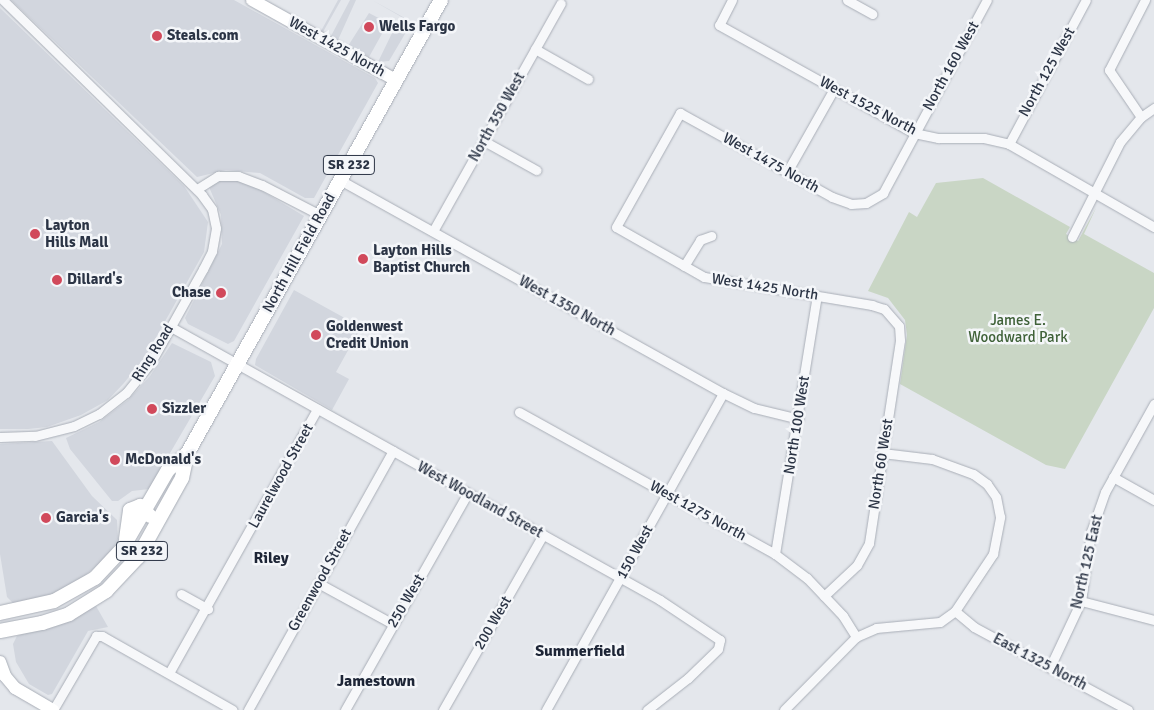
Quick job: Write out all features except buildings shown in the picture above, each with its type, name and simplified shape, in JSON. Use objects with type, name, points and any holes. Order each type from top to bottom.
[{"type":"main road","name":"North Hill Field Road","points":[[187,454],[441,0]]},
{"type":"main road","name":"SR 232","points":[[0,614],[42,606],[77,590],[104,569],[125,545],[168,470],[187,454]]},
{"type":"main road","name":"SR 232","points":[[2,633],[48,622],[82,607],[116,582],[141,552],[182,478],[187,454]]},
{"type":"main road","points":[[82,607],[135,548],[150,520],[146,509]]},
{"type":"main road","points":[[2,633],[13,620],[65,605],[77,590]]},
{"type":"street","name":"Ring Road","points":[[0,437],[55,432],[99,414],[136,382],[170,327],[214,244],[214,216],[197,189],[3,0]]},
{"type":"street","name":"West 1425 North","points":[[252,0],[396,80]]},
{"type":"street","name":"West 1525 North","points":[[732,0],[719,25],[914,133],[938,138],[984,138],[1009,144],[1094,195],[1154,227]]},
{"type":"street","points":[[847,0],[872,14]]},
{"type":"street","name":"North 160 West","points":[[866,203],[883,193],[987,0]]},
{"type":"street","name":"North 125 West","points":[[1009,144],[1086,0]]},
{"type":"street","points":[[1141,117],[1109,70],[1145,0]]},
{"type":"street","name":"North 350 West","points":[[433,231],[561,3]]},
{"type":"street","points":[[535,49],[588,79]]},
{"type":"street","points":[[787,172],[834,89]]},
{"type":"street","points":[[1072,237],[1120,142],[1141,117],[1154,108]]},
{"type":"street","name":"West 1475 North","points":[[616,227],[680,113],[832,197],[851,204],[866,203]]},
{"type":"street","points":[[484,141],[536,170]]},
{"type":"street","points":[[197,189],[218,176],[238,176],[262,184],[320,215]]},
{"type":"street","name":"West 1350 North","points":[[340,180],[723,393],[754,408],[799,419]]},
{"type":"street","name":"West 1425 North","points":[[616,227],[704,277],[872,304],[894,317]]},
{"type":"street","points":[[684,266],[700,240],[710,236]]},
{"type":"street","name":"North 100 West","points":[[775,554],[799,419],[817,296]]},
{"type":"street","name":"North 60 West","points":[[824,596],[864,554],[900,340],[899,326],[894,317]]},
{"type":"street","name":"West Woodland Street","points":[[170,327],[620,578],[720,640],[718,649],[694,672],[647,710]]},
{"type":"street","name":"150 West","points":[[546,710],[723,393]]},
{"type":"street","name":"North 125 East","points":[[1050,667],[1081,601],[1091,532],[1114,477],[1154,404]]},
{"type":"street","name":"Laurelwood Street","points":[[169,673],[208,609],[317,408]]},
{"type":"street","name":"West 1275 North","points":[[519,412],[775,554],[807,578],[843,616],[856,637]]},
{"type":"street","name":"Greenwood Street","points":[[248,710],[393,451]]},
{"type":"street","points":[[784,710],[856,637],[876,628],[940,622],[955,611],[982,574],[998,536],[1000,517],[996,497],[987,484],[964,470],[932,460],[882,453]]},
{"type":"street","points":[[1114,477],[1154,500]]},
{"type":"street","name":"250 West","points":[[344,710],[468,493]]},
{"type":"street","name":"200 West","points":[[443,710],[543,535]]},
{"type":"street","points":[[318,583],[393,624]]},
{"type":"street","points":[[181,594],[208,609]]},
{"type":"street","points":[[1081,601],[1154,620]]},
{"type":"street","name":"East 1325 North","points":[[955,611],[974,627],[1128,710]]},
{"type":"street","points":[[0,662],[6,676],[15,688],[49,709],[96,636],[102,636],[234,710]]},
{"type":"shaded area","points":[[11,0],[234,0],[375,78],[378,83],[314,198],[305,198],[260,173],[226,170],[197,177]]},
{"type":"shaded area","points":[[338,0],[341,0],[323,32],[331,36],[350,0],[356,0],[338,40],[342,43],[321,31]]},
{"type":"shaded area","points":[[372,0],[412,22],[412,23]]},
{"type":"shaded area","points":[[0,8],[184,186],[208,222],[204,252],[145,357],[124,383],[108,400],[81,415],[47,427],[28,429],[0,429]]},
{"type":"shaded area","points":[[369,13],[388,23],[369,57],[378,62],[348,46]]},
{"type":"shaded area","points":[[408,28],[389,61],[378,62],[394,29],[405,33]]},
{"type":"shaded area","points":[[232,178],[249,183],[304,216],[234,341],[228,344],[188,324],[185,318],[222,244],[221,215],[209,187],[218,181]]},
{"type":"shaded area","points":[[294,290],[361,327],[336,372],[349,379],[332,410],[255,365],[256,359]]},
{"type":"shaded area","points":[[172,343],[211,362],[215,376],[149,489],[132,491],[118,501],[112,501],[70,449],[66,438],[99,422],[128,400],[150,376]]},
{"type":"shaded area","points":[[52,441],[92,496],[117,520],[118,539],[108,556],[80,580],[46,598],[14,604],[7,597],[0,554],[0,444]]},
{"type":"shaded area","points":[[96,606],[108,627],[88,631],[52,694],[48,695],[29,684],[16,662],[13,644],[17,636],[73,617]]},
{"type":"green space","name":"James E. Woodward Park","points":[[983,178],[1070,227],[1066,234],[1078,241],[1096,208],[1084,234],[1154,273],[1154,308],[1065,469],[1046,465],[900,384],[907,335],[905,320],[888,298],[868,291],[909,212],[917,217],[936,183]]},
{"type":"place","name":"Wells Fargo","points":[[369,27]]},
{"type":"place","name":"Steals.com","points":[[157,36]]},
{"type":"place","name":"Layton Hills Mall","points":[[35,234]]},
{"type":"place","name":"Layton Hills Baptist Church","points":[[363,259]]},
{"type":"place","name":"Dillard's","points":[[57,280]]},
{"type":"place","name":"Chase","points":[[221,293]]},
{"type":"place","name":"Goldenwest Credit Union","points":[[316,335]]},
{"type":"place","name":"Sizzler","points":[[152,409]]},
{"type":"place","name":"McDonald's","points":[[115,460]]},
{"type":"place","name":"Garcia's","points":[[46,518]]},
{"type":"district","name":"Riley","points":[[271,558]]},
{"type":"district","name":"Summerfield","points":[[580,651]]},
{"type":"district","name":"Jamestown","points":[[376,681]]}]
